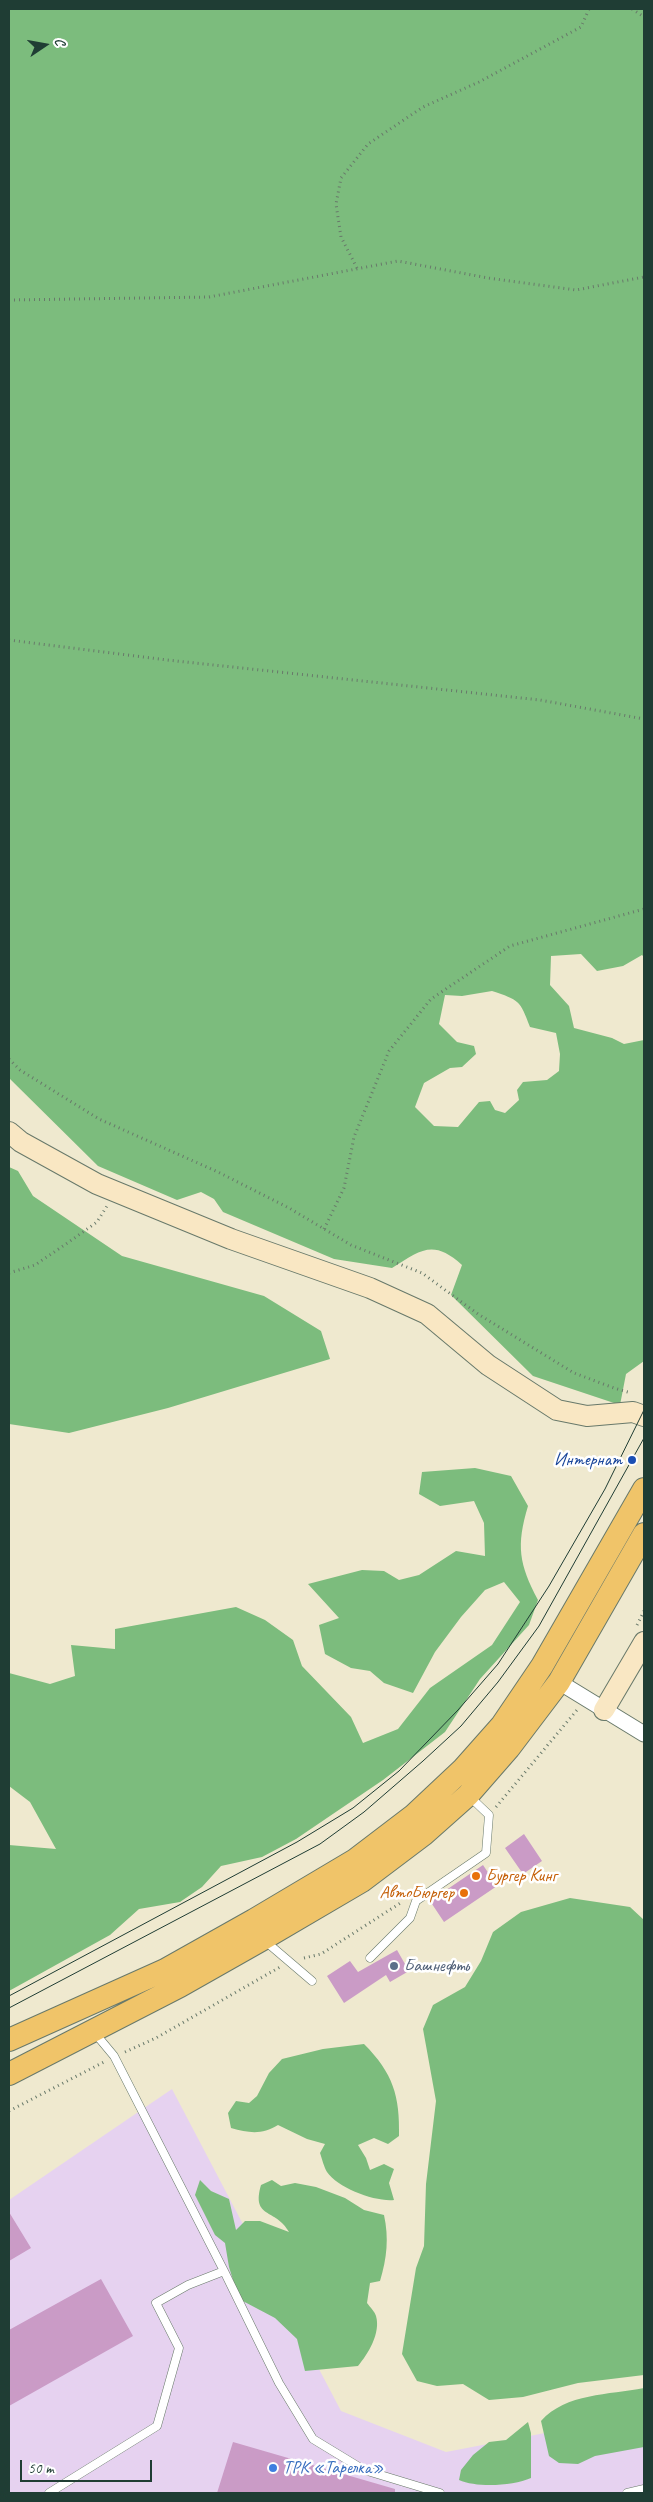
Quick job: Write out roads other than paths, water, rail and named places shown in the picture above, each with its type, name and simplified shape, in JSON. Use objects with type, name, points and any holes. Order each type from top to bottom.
[{"type":"main road","points":[[9,2040],[165,1970],[356,1860],[414,1814],[463,1769],[502,1725],[542,1666],[644,1489]]},
{"type":"main road","points":[[9,2074],[180,1986],[263,1939],[362,1881],[423,1835],[468,1795],[509,1748],[559,1682],[634,1561],[644,1534]]},
{"type":"street","points":[[9,1132],[21,1142],[116,1192],[230,1239],[370,1288],[427,1314],[488,1365],[557,1410],[587,1416],[633,1412],[644,1416]]},
{"type":"street","points":[[604,1710],[644,1642]]},
{"type":"street","points":[[559,1682],[644,1734]]},
{"type":"lane","points":[[370,1958],[410,1918],[416,1901],[486,1853],[489,1815],[468,1795]]},
{"type":"lane","points":[[263,1939],[312,1980]]},
{"type":"lane","points":[[92,2030],[114,2056],[279,2383],[312,2439],[364,2470],[440,2493]]},
{"type":"lane","points":[[48,2493],[157,2426],[179,2348],[156,2304],[188,2285],[224,2271]]},
{"type":"lane","points":[[627,2493],[644,2489]]},
{"type":"tram line","points":[[9,1996],[297,1842],[353,1808],[399,1771],[458,1710],[498,1664],[549,1586],[605,1489],[644,1410]]},
{"type":"tram line","points":[[9,2008],[320,1844],[364,1812],[423,1761],[461,1726],[498,1682],[539,1626],[644,1438]]},
{"type":"place","name":"Интернат","points":[[632,1460]]},
{"type":"place","name":"Бургер Кинг","points":[[476,1876]]},
{"type":"place","name":"АвтоБюргер","points":[[464,1893]]},
{"type":"place","name":"Башнефть","points":[[394,1966]]},
{"type":"place","name":"ТРК «Тарелка»","points":[[273,2468]]}]
